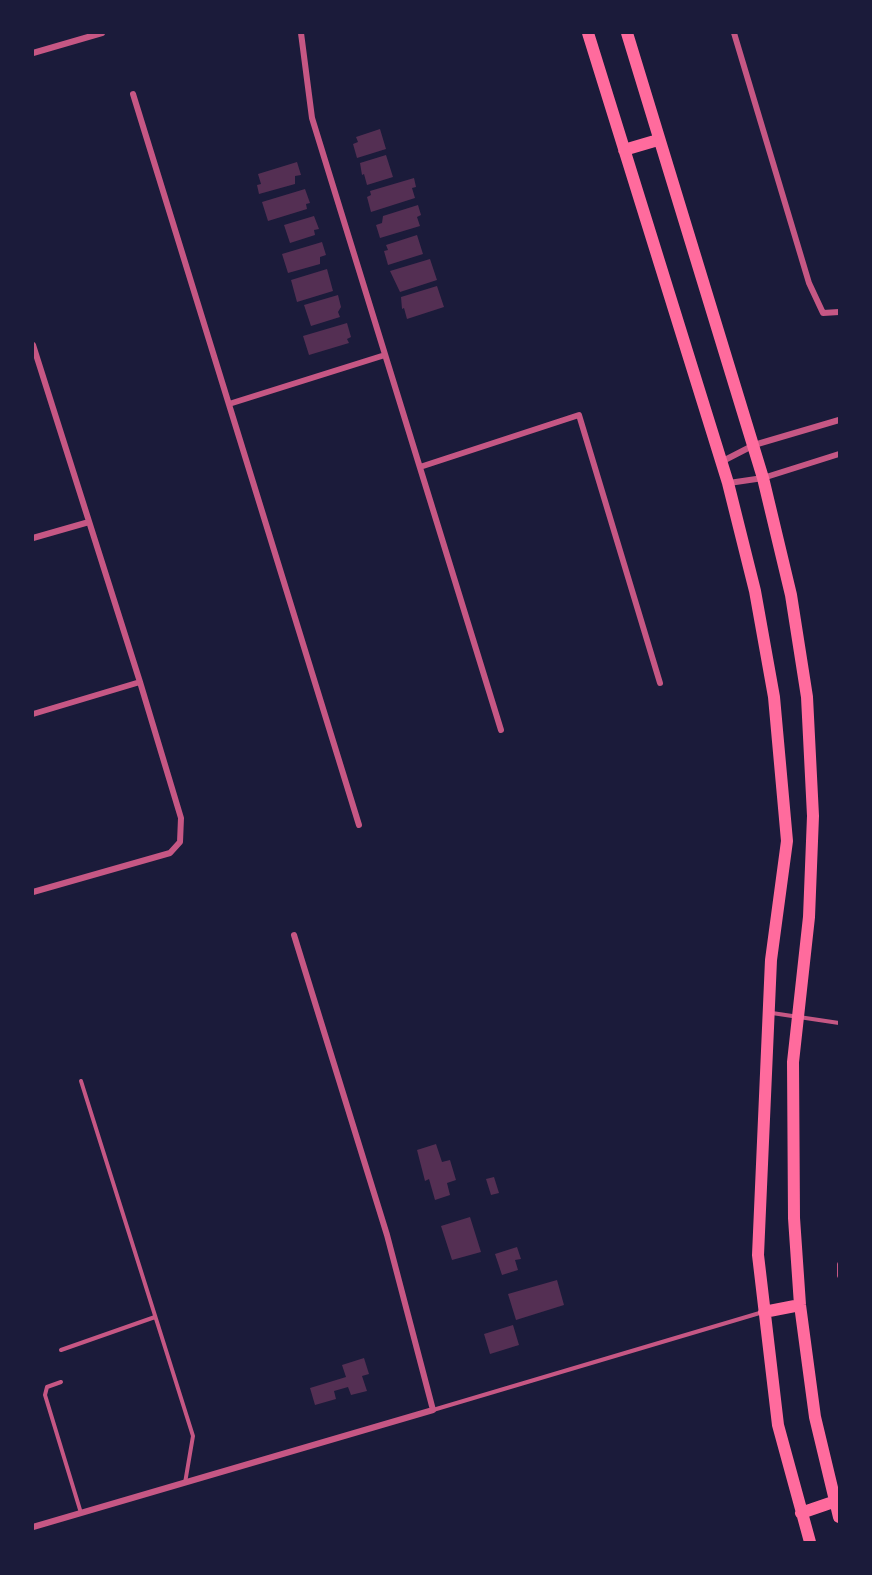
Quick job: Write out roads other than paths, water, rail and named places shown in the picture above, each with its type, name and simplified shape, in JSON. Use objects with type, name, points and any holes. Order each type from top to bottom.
[{"type":"main road","points":[[588,33],[728,483],[755,591],[774,697],[787,841],[771,960],[758,1255],[778,1425],[810,1542]]},
{"type":"main road","points":[[627,33],[763,478],[791,596],[807,697],[813,816],[808,917],[793,1073],[794,1218],[800,1305],[815,1417],[839,1517]]},
{"type":"main road","points":[[624,150],[658,140]]},
{"type":"main road","points":[[764,1312],[800,1305]]},
{"type":"main road","points":[[801,1513],[837,1501]]},
{"type":"street","points":[[33,53],[102,33]]},
{"type":"street","points":[[301,33],[312,118],[501,730]]},
{"type":"street","points":[[734,33],[809,283],[823,313],[839,312]]},
{"type":"street","points":[[133,93],[359,825]]},
{"type":"street","points":[[33,345],[35,361],[90,522],[181,818],[180,842],[170,853],[33,892]]},
{"type":"street","points":[[229,404],[385,355]]},
{"type":"street","points":[[420,467],[579,415],[660,683]]},
{"type":"street","points":[[721,462],[754,446],[839,420]]},
{"type":"street","points":[[728,483],[763,478],[839,454]]},
{"type":"street","points":[[33,538],[90,522]]},
{"type":"street","points":[[33,714],[140,681]]},
{"type":"street","points":[[33,1527],[432,1410],[387,1235],[294,935]]},
{"type":"lane","points":[[768,1012],[839,1023]]},
{"type":"lane","points":[[81,1081],[193,1436],[185,1484]]},
{"type":"lane","points":[[839,1264],[839,1276]]},
{"type":"lane","points":[[432,1410],[764,1312]]},
{"type":"lane","points":[[60,1350],[155,1317]]},
{"type":"lane","points":[[61,1382],[47,1387],[45,1395],[82,1513]]}]
